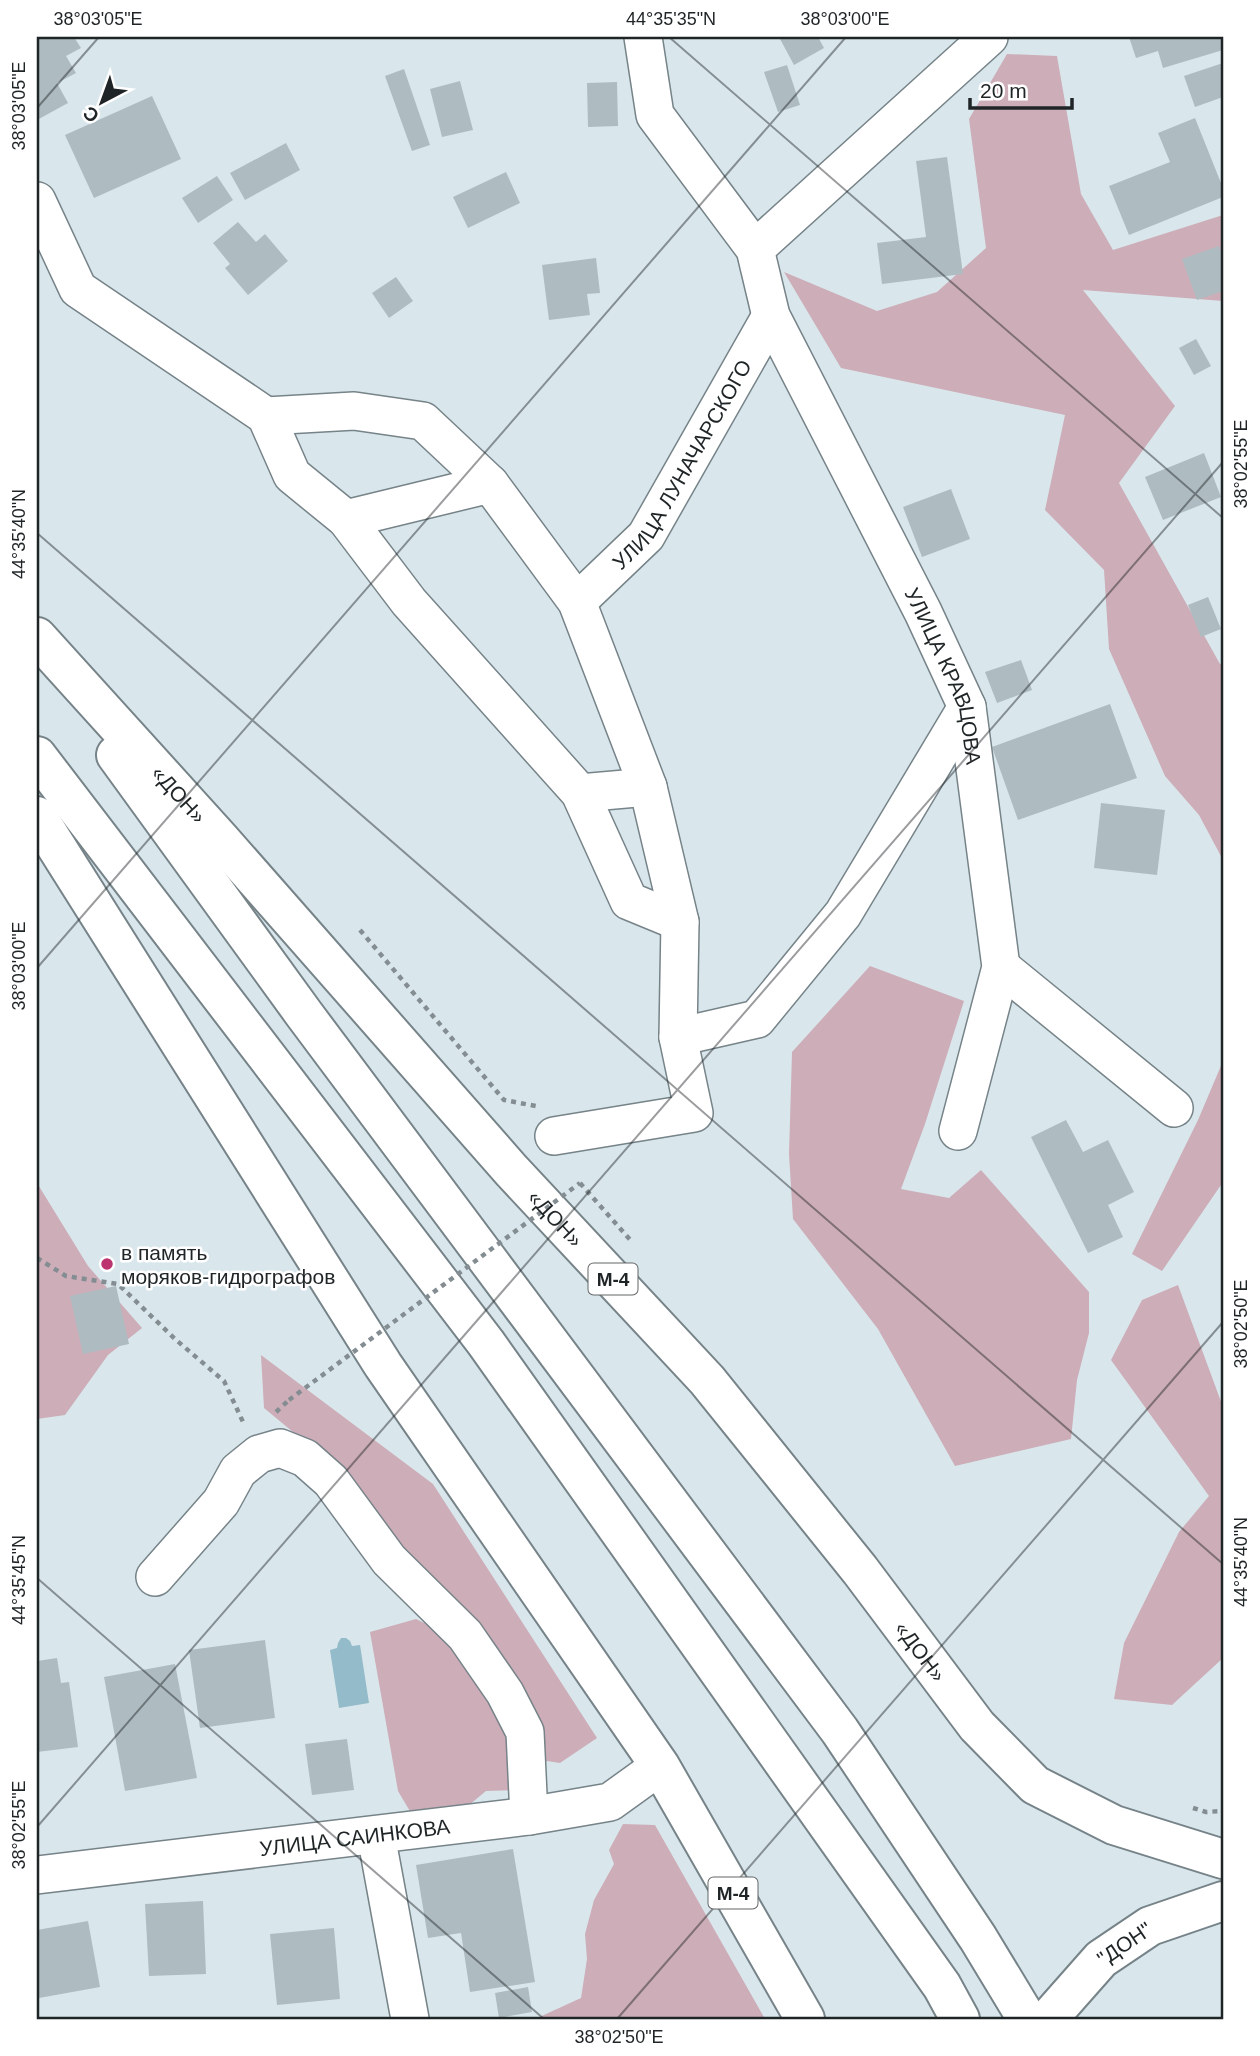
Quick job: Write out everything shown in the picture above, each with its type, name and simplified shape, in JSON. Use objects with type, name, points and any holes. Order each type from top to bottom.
[{"type":"highway","name":"«ДОН»","points":[[37,637],[220,838],[511,1170],[708,1380],[860,1570],[977,1726],[1035,1786],[1114,1825],[1223,1859]]},
{"type":"highway","points":[[37,647],[304,1014],[840,1731],[978,1938],[1027,2019]]},
{"type":"highway","points":[[37,756],[486,1343],[942,1986],[960,2019]]},
{"type":"highway","name":"М-4","points":[[37,816],[383,1365],[660,1766],[805,2019]]},
{"type":"highway","name":"\"ДОН\"","points":[[1048,2019],[1101,1959],[1150,1926],[1223,1901]]},
{"type":"street","points":[[643,37],[655,116],[755,249],[989,37]]},
{"type":"street","points":[[37,201],[78,289],[266,416],[292,475],[346,519],[409,602],[580,793],[629,901],[680,922]]},
{"type":"street","name":"УЛИЦА КРАВЦОВА","points":[[755,249],[771,316],[923,612],[967,707],[1001,967],[957,1131]]},
{"type":"street","name":"УЛИЦА ЛУНАЧАРСКОГО","points":[[577,602],[646,536],[771,316]]},
{"type":"street","points":[[266,416],[354,411],[423,421],[490,484],[577,602],[648,787],[680,922],[678,1037],[694,1113],[547,1121]]},
{"type":"street","points":[[346,519],[490,484]]},
{"type":"street","points":[[678,1037],[757,1019],[843,914],[967,707]]},
{"type":"street","points":[[580,793],[648,787]]},
{"type":"street","points":[[1001,967],[1174,1108]]},
{"type":"street","points":[[155,1577],[221,1502],[239,1471],[259,1454],[280,1448],[305,1458],[331,1481],[389,1560],[465,1635],[505,1693],[524,1732],[529,1816]]},
{"type":"street","name":"УЛИЦА САИНКОВА","points":[[37,1875],[529,1816],[610,1801],[660,1766]]},
{"type":"street","points":[[376,1835],[410,2019]]},
{"type":"path","points":[[360,930],[504,1100],[547,1121]]},
{"type":"path","points":[[289,1400],[580,1183],[639,1249]]},
{"type":"path","points":[[37,1258],[66,1276],[118,1284],[223,1381],[259,1454]]},
{"type":"path","points":[[1180,1805],[1206,1812],[1223,1811]]},
{"type":"shaded area","points":[[1007,54],[1057,56],[1081,194],[1113,250],[1223,215],[1223,301],[1083,290],[1175,406],[1119,483],[1220,664],[1223,663],[1223,860],[1199,815],[1165,776],[1109,649],[1104,570],[1045,510],[1065,415],[841,368],[784,272],[877,311],[937,292],[986,248],[969,119]]},
{"type":"shaded area","points":[[870,966],[964,1001],[925,1124],[901,1189],[949,1198],[981,1170],[1089,1292],[1089,1333],[1077,1380],[1071,1439],[955,1466],[878,1329],[793,1219],[789,1154],[792,1052]]},
{"type":"shaded area","points":[[1223,1061],[1223,1182],[1162,1271],[1132,1254],[1198,1120]]},
{"type":"shaded area","points":[[37,1183],[88,1266],[142,1328],[108,1355],[65,1415],[37,1419]]},
{"type":"shaded area","points":[[1178,1285],[1223,1407],[1223,1658],[1172,1705],[1114,1699],[1124,1643],[1179,1532],[1209,1496],[1111,1360],[1142,1300]]},
{"type":"shaded area","points":[[261,1355],[433,1484],[597,1738],[560,1763],[547,1761],[515,1790],[486,1791],[463,1810],[411,1813],[398,1791],[370,1632],[416,1619],[443,1632],[397,1549],[340,1471],[264,1408]]},
{"type":"shaded area","points":[[623,1824],[655,1825],[765,2019],[535,2019],[581,1998],[587,1959],[585,1934],[594,1900],[614,1864],[609,1850]]},
{"type":"water","points":[[341,1638],[346,1638],[352,1646],[360,1645],[369,1703],[339,1708],[330,1650],[337,1648]]},
{"type":"building","points":[[37,37],[74,37],[81,48],[66,56],[76,73],[57,83],[68,103],[37,120]]},
{"type":"building","points":[[779,37],[818,37],[824,48],[794,65]]},
{"type":"building","points":[[1129,37],[1223,37],[1223,50],[1163,68],[1158,51],[1136,58]]},
{"type":"building","points":[[1223,63],[1223,97],[1195,107],[1184,76]]},
{"type":"building","points":[[787,65],[800,105],[778,112],[764,72]]},
{"type":"building","points":[[404,69],[430,145],[412,151],[385,76]]},
{"type":"building","points":[[460,81],[473,130],[442,137],[430,89]]},
{"type":"building","points":[[617,82],[618,126],[588,127],[587,83]]},
{"type":"building","points":[[152,96],[181,159],[94,198],[65,135]]},
{"type":"building","points":[[1195,118],[1223,188],[1223,197],[1129,235],[1109,186],[1170,162],[1158,133]]},
{"type":"building","points":[[286,143],[300,170],[245,200],[230,173]]},
{"type":"building","points":[[947,157],[963,274],[882,284],[877,243],[926,237],[916,161]]},
{"type":"building","points":[[506,172],[520,203],[468,228],[453,197]]},
{"type":"building","points":[[217,176],[233,200],[198,223],[182,198]]},
{"type":"building","points":[[238,222],[256,242],[265,234],[288,261],[248,295],[225,268],[230,264],[213,243]]},
{"type":"building","points":[[1219,246],[1223,258],[1223,291],[1197,300],[1182,259]]},
{"type":"building","points":[[596,258],[600,293],[587,294],[590,315],[549,320],[542,265]]},
{"type":"building","points":[[396,277],[413,301],[389,318],[372,293]]},
{"type":"building","points":[[1196,339],[1211,366],[1194,375],[1179,348]]},
{"type":"building","points":[[1204,453],[1221,497],[1163,520],[1145,477]]},
{"type":"building","points":[[951,489],[970,539],[922,557],[903,507]]},
{"type":"building","points":[[1208,597],[1221,629],[1201,637],[1188,605]]},
{"type":"building","points":[[1021,660],[1032,690],[997,703],[985,672]]},
{"type":"building","points":[[1110,704],[1137,778],[1018,820],[992,747]]},
{"type":"building","points":[[1101,803],[1165,810],[1157,875],[1094,868]]},
{"type":"building","points":[[1066,1120],[1083,1152],[1108,1140],[1134,1192],[1108,1205],[1123,1237],[1088,1253],[1031,1137]]},
{"type":"building","points":[[116,1286],[129,1344],[83,1354],[70,1296]]},
{"type":"building","points":[[265,1640],[275,1718],[200,1728],[189,1650]]},
{"type":"building","points":[[57,1658],[61,1683],[69,1682],[78,1747],[37,1752],[37,1661]]},
{"type":"building","points":[[175,1664],[197,1778],[125,1791],[104,1677]]},
{"type":"building","points":[[347,1739],[354,1790],[312,1795],[305,1744]]},
{"type":"building","points":[[513,1849],[535,1982],[470,1992],[461,1933],[428,1938],[416,1865]]},
{"type":"building","points":[[203,1901],[206,1974],[149,1976],[145,1904]]},
{"type":"building","points":[[88,1921],[100,1987],[39,1998],[37,1930]]},
{"type":"building","points":[[334,1928],[340,1999],[277,2005],[270,1934]]},
{"type":"building","points":[[528,1987],[532,2012],[499,2018],[495,1993]]},
{"type":"place","name":"в память моряков-гидрографов","points":[[107,1264]]}]
